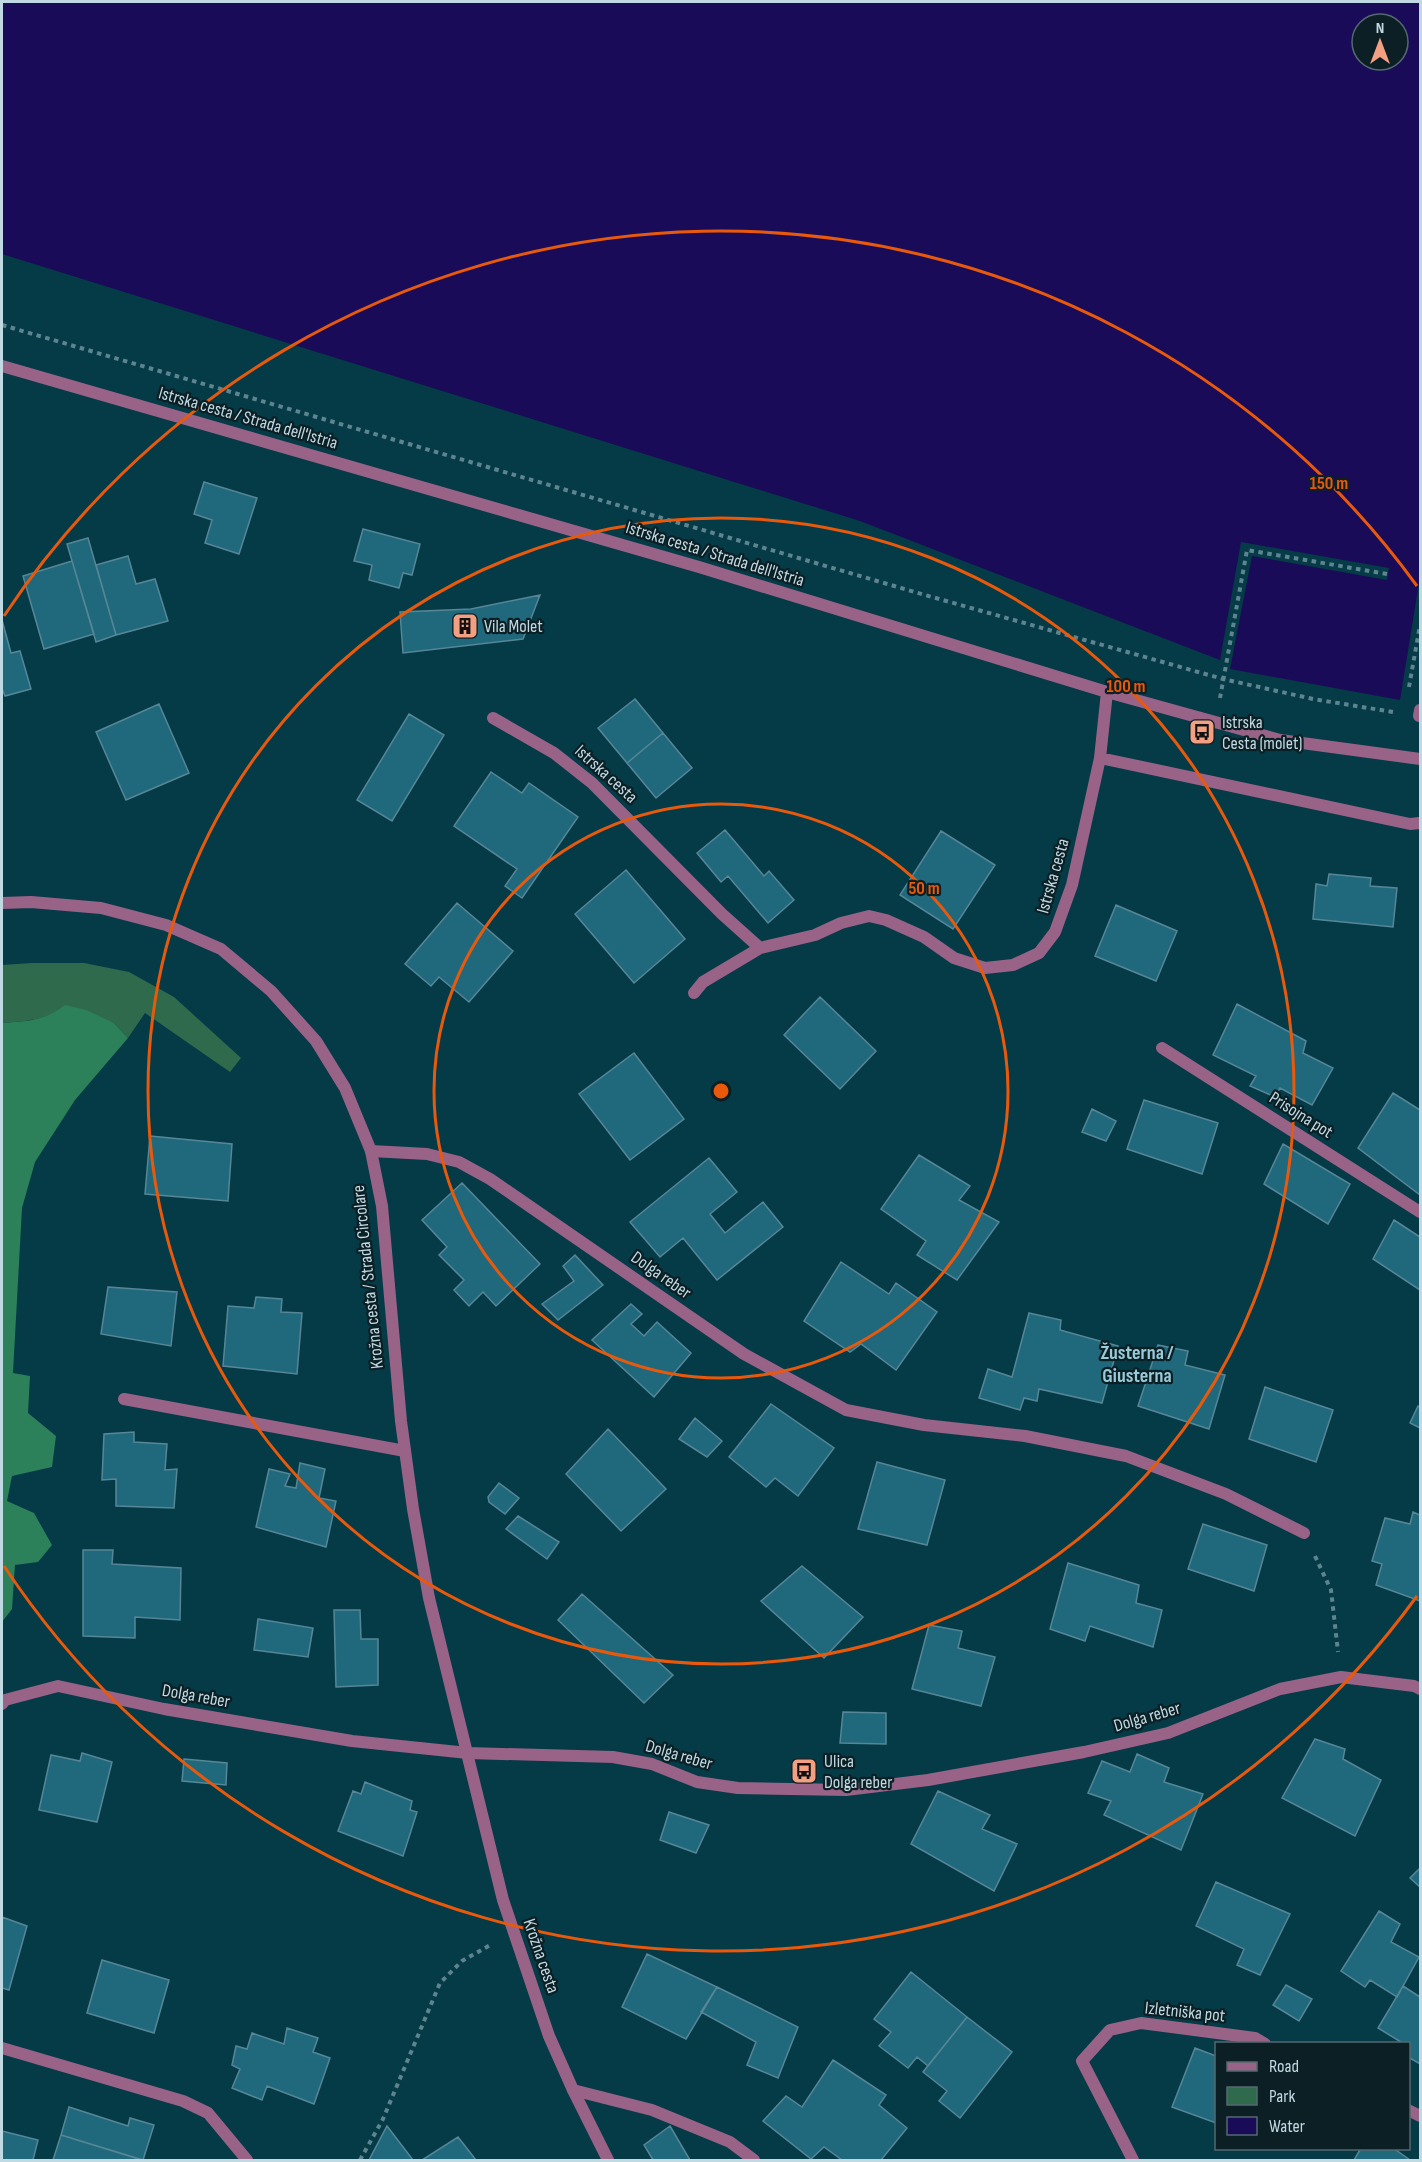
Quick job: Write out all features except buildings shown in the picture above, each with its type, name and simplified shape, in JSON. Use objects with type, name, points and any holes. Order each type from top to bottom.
[{"type":"street","name":"Istrska cesta / Strada dell'Istria","points":[[2,366],[699,567],[1107,692],[1280,740],[1420,759]]},
{"type":"street","name":"Istrska cesta","points":[[694,993],[704,982],[760,948],[815,935],[841,923],[869,916],[886,920],[924,937],[954,958],[985,968],[1013,965],[1039,953],[1055,932],[1071,885],[1100,758],[1107,692]]},
{"type":"street","name":"Istrska cesta","points":[[493,718],[554,753],[592,783],[722,914],[760,948]]},
{"type":"street","points":[[1100,758],[1410,824],[1420,823]]},
{"type":"street","name":"Krožna cesta / Strada Circolare","points":[[2,903],[31,902],[101,908],[166,925],[221,950],[271,991],[316,1041],[345,1088],[371,1151],[382,1206],[392,1333],[405,1451],[429,1598],[468,1753]]},
{"type":"street","name":"Prisojna pot","points":[[1162,1048],[1420,1212]]},
{"type":"street","name":"Dolga reber","points":[[371,1151],[427,1154],[459,1162],[490,1179],[744,1354],[846,1410],[924,1425],[1025,1436],[1126,1456],[1226,1494],[1304,1533]]},
{"type":"street","points":[[124,1399],[405,1451]]},
{"type":"street","name":"Dolga reber","points":[[2,1704],[5,1700],[58,1686],[164,1709],[352,1741],[468,1753],[613,1757],[652,1764],[697,1782],[738,1788],[846,1790],[928,1780],[1126,1743],[1168,1733],[1280,1689],[1341,1677],[1414,1686],[1420,1689]]},
{"type":"street","name":"Krožna cesta","points":[[468,1753],[503,1900],[549,2036],[608,2160]]},
{"type":"street","name":"Izletniška pot","points":[[1133,2160],[1082,2061],[1110,2030],[1141,2023],[1255,2038],[1263,2042]]},
{"type":"street","points":[[2,2048],[183,2101],[208,2113],[247,2160]]},
{"type":"street","points":[[573,2090],[652,2110],[730,2142],[754,2160]]},
{"type":"path","points":[[2,325],[925,595],[1223,679],[1313,699],[1404,714],[1420,713]]},
{"type":"path","points":[[1219,702],[1248,550],[1387,574]]},
{"type":"path","points":[[1404,714],[1420,625]]},
{"type":"path","points":[[1304,1533],[1331,1590],[1341,1677]]},
{"type":"path","points":[[360,2160],[383,2119],[440,1983],[462,1961],[514,1932]]},
{"type":"green space","points":[[84,963],[129,972],[174,997],[241,1058],[230,1072],[145,1013],[128,1038],[114,1023],[52,1016],[2,1023],[2,965]]},
{"type":"green space","points":[[65,1005],[86,1010],[114,1023],[128,1038],[75,1100],[35,1162],[22,1208],[13,1373],[30,1376],[28,1413],[56,1436],[52,1467],[12,1476],[7,1501],[34,1513],[52,1545],[38,1562],[15,1565],[12,1609],[2,1622],[2,1023],[43,1017]]},
{"type":"water","points":[[2,2],[1420,2],[1420,577],[1400,700],[1230,669],[1252,556],[1387,580],[1389,568],[1241,542],[1220,660],[860,521],[2,254]]},
{"type":"place","name":"Vila Molet","points":[[465,626]]},
{"type":"place","name":"Istrska Cesta (molet)","points":[[1202,732]]},
{"type":"place","name":"Ulica Dolga reber","points":[[804,1771]]},
{"type":"district","name":"Žusterna / Giusterna","points":[[1137,1364]]}]
